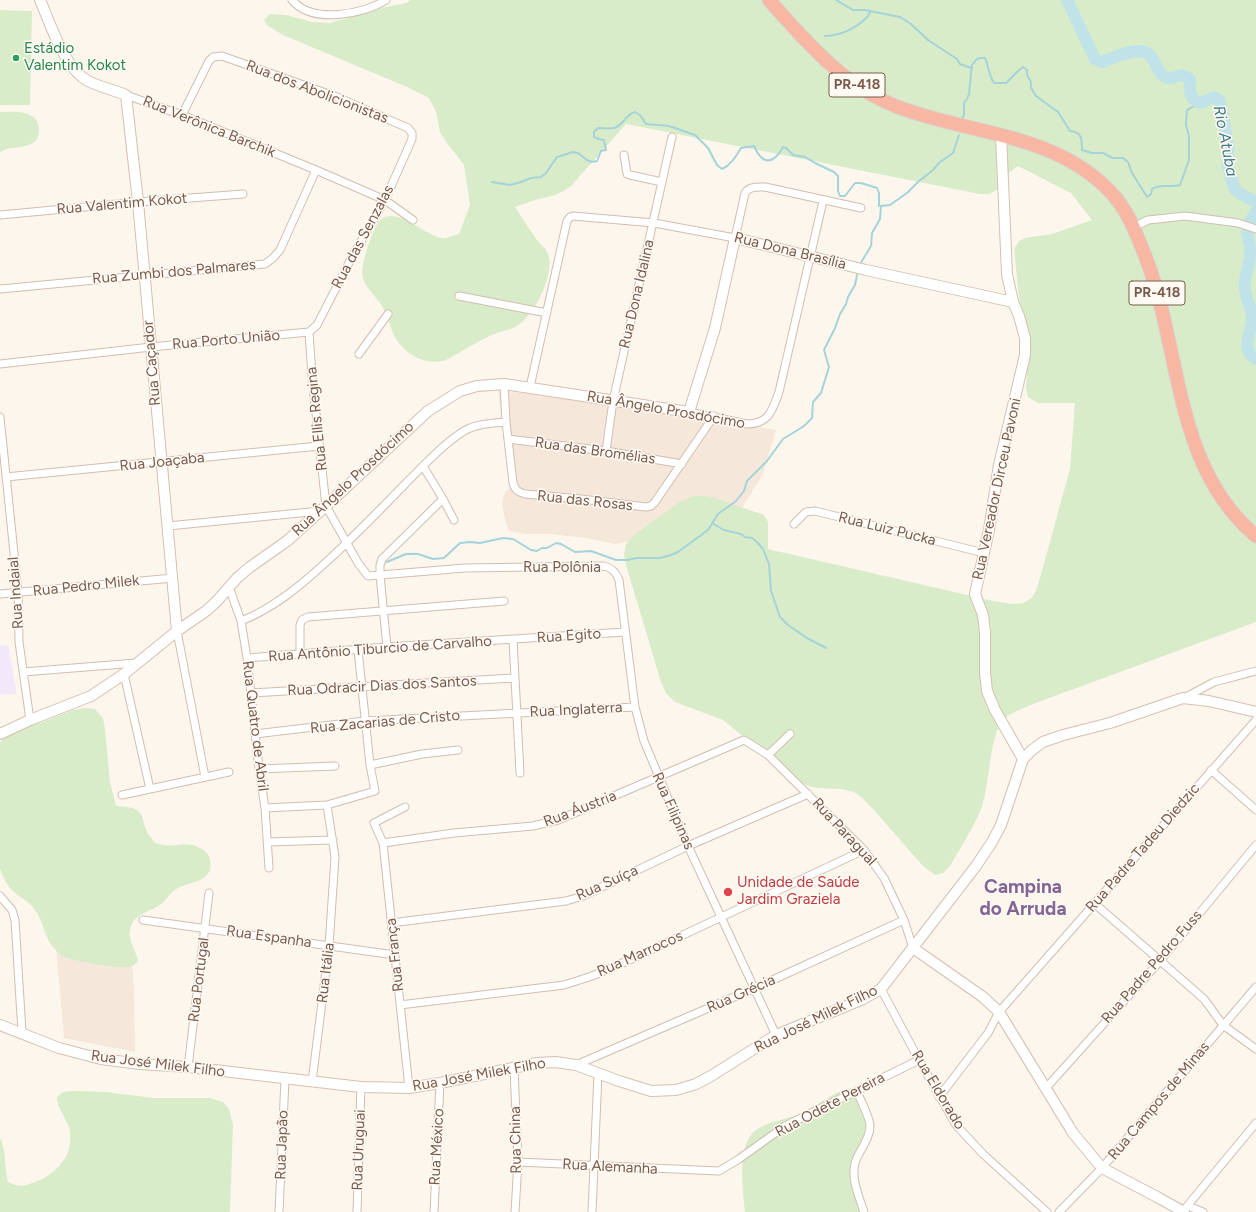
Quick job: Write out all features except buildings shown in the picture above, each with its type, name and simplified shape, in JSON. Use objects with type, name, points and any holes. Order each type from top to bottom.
[{"type":"highway","name":"PR-418","points":[[769,0],[814,49],[843,75],[871,95],[897,107],[936,119],[1039,146],[1069,160],[1090,174],[1103,184],[1116,198],[1129,216],[1152,273],[1166,328],[1183,407],[1194,443],[1213,485],[1230,511],[1256,536]]},
{"type":"street","name":"Rua Verônica Barchik","points":[[40,0],[65,57],[75,71],[88,81],[182,115],[316,170],[385,200],[413,220]]},
{"type":"street","points":[[292,0],[297,7],[306,11],[321,14],[348,14],[363,11],[386,0]]},
{"type":"street","name":"Rua dos Abolicionistas","points":[[182,115],[200,76],[209,61],[213,57],[222,56],[337,97],[408,128],[412,132],[412,139]]},
{"type":"street","name":"Rua Caçador","points":[[126,95],[145,275],[150,348],[177,631]]},
{"type":"street","name":"Rua Vereador Dirceu Pavoni","points":[[1000,135],[1007,274],[1013,302],[1020,316],[1025,338],[1025,355],[999,465],[993,507],[975,594],[983,615],[985,632],[984,673],[987,691],[994,710],[1023,759]]},
{"type":"street","name":"Rua Dona Idalina","points":[[606,451],[613,401],[672,137]]},
{"type":"street","name":"Rua das Senzalas","points":[[309,332],[317,325],[353,255],[385,200],[412,139]]},
{"type":"street","points":[[624,155],[627,174],[662,182]]},
{"type":"street","name":"Rua Zumbi dos Palmares","points":[[0,289],[265,264],[280,250],[316,170]]},
{"type":"street","points":[[690,412],[715,328],[745,193],[748,189],[753,187],[765,188],[861,208]]},
{"type":"street","name":"Rua Valentim Kokot","points":[[0,216],[138,202],[243,194]]},
{"type":"street","points":[[810,255],[823,201]]},
{"type":"street","name":"Rua Dona Brasília","points":[[547,313],[567,221],[570,217],[574,216],[654,223],[735,238],[810,255],[866,270],[1013,302]]},
{"type":"street","points":[[1134,227],[1148,220],[1185,216],[1238,223],[1256,229]]},
{"type":"street","name":"Rua Ângelo Prosdócimo","points":[[0,734],[30,720],[91,696],[124,674],[177,631],[206,611],[250,567],[287,540],[323,509],[428,411],[460,391],[476,386],[504,384],[690,412],[747,424],[762,422],[768,417],[773,409],[779,392],[810,255]]},
{"type":"street","points":[[459,296],[547,313],[530,387]]},
{"type":"street","points":[[359,354],[388,314]]},
{"type":"street","name":"Rua Porto União","points":[[0,364],[309,332]]},
{"type":"street","name":"Rua Ellis Regina","points":[[309,332],[323,509]]},
{"type":"street","points":[[504,384],[508,439]]},
{"type":"street","points":[[682,464],[714,416]]},
{"type":"street","name":"Rua Indaial","points":[[0,417],[18,592],[19,642],[30,720]]},
{"type":"street","points":[[241,621],[259,613],[302,584],[347,543],[423,466],[459,434],[470,428],[483,424],[506,422]]},
{"type":"street","name":"Rua das Bromélias","points":[[508,439],[606,451],[682,464]]},
{"type":"street","name":"Rua das Rosas","points":[[508,439],[514,488],[525,494],[646,507],[651,506],[655,502],[682,464]]},
{"type":"street","name":"Rua Joaçaba","points":[[6,477],[319,446]]},
{"type":"street","points":[[423,466],[454,520]]},
{"type":"street","points":[[387,647],[380,575],[380,565],[382,559],[443,499]]},
{"type":"street","points":[[168,526],[323,509],[368,576],[380,575]]},
{"type":"street","name":"Rua Luiz Pucka","points":[[794,524],[806,512],[815,511],[984,553]]},
{"type":"street","name":"Rua Polônia","points":[[380,575],[465,568],[604,566],[616,572]]},
{"type":"street","name":"Rua Filipinas","points":[[616,572],[619,580],[635,707],[644,741],[688,846],[776,1035]]},
{"type":"street","name":"Rua Pedro Milek","points":[[0,594],[173,578]]},
{"type":"street","name":"Rua Quatro de Abril","points":[[229,587],[241,621],[247,658],[259,769],[265,808],[269,868]]},
{"type":"street","points":[[300,654],[300,625],[302,620],[308,617],[384,612],[504,601]]},
{"type":"street","points":[[177,631],[205,778]]},
{"type":"street","name":"Rua Egito","points":[[513,640],[625,632]]},
{"type":"street","points":[[513,640],[520,773]]},
{"type":"street","name":"Rua Antônio Tiburcio de Carvalho","points":[[247,658],[387,647],[513,640]]},
{"type":"street","points":[[265,808],[327,805],[375,791],[370,765],[358,650]]},
{"type":"street","points":[[23,672],[136,663]]},
{"type":"street","points":[[1203,1212],[1185,1209],[1102,1168],[1073,1133],[999,1012],[983,997],[913,948],[976,866],[992,842],[1001,825],[1023,759],[1032,750],[1043,742],[1063,735],[1110,723],[1183,698],[1214,682],[1256,671]]},
{"type":"street","points":[[124,674],[150,789]]},
{"type":"street","name":"Rua Odracir Dias dos Santos","points":[[251,694],[514,678]]},
{"type":"street","points":[[1183,698],[1209,701],[1256,712]]},
{"type":"street","name":"Rua Inglaterra","points":[[516,713],[635,707]]},
{"type":"street","name":"Rua Zacarias de Cristo","points":[[255,734],[365,721],[516,713]]},
{"type":"street","name":"Rua Padre Tadeu Diedzic","points":[[939,1097],[988,1034],[999,1012],[1256,720]]},
{"type":"street","points":[[768,755],[790,734]]},
{"type":"street","name":"Rua Áustria","points":[[383,843],[454,833],[532,826],[558,820],[744,740]]},
{"type":"street","name":"Rua Paragual","points":[[744,740],[768,755],[864,850],[884,878],[904,920],[913,948]]},
{"type":"street","points":[[370,765],[422,754],[458,750]]},
{"type":"street","points":[[259,769],[335,766]]},
{"type":"street","points":[[1211,770],[1256,810]]},
{"type":"street","points":[[122,795],[229,772]]},
{"type":"street","name":"Rua Suíça","points":[[391,923],[566,901],[583,896],[688,846],[808,794]]},
{"type":"street","name":"Rua Itália","points":[[312,1082],[329,946],[334,857],[327,805]]},
{"type":"street","name":"Rua França","points":[[405,806],[374,823],[383,843],[409,1088]]},
{"type":"street","points":[[267,842],[332,840]]},
{"type":"street","name":"Rua Padre Pedro Fuss","points":[[1046,1088],[1160,961],[1256,844]]},
{"type":"street","name":"Rua Marrocos","points":[[400,1005],[564,985],[592,976],[864,850]]},
{"type":"street","name":"Rua Portugal","points":[[188,1067],[209,893]]},
{"type":"street","points":[[0,896],[12,910],[15,920],[22,1032]]},
{"type":"street","points":[[1094,903],[1204,999],[1223,1025],[1256,1049]]},
{"type":"street","name":"Rua Espanha","points":[[143,920],[395,955]]},
{"type":"street","name":"Rua Grécia","points":[[576,1065],[755,988],[904,920]]},
{"type":"street","name":"Rua José Milek Filho","points":[[0,1025],[22,1032],[59,1048],[101,1059],[140,1064],[188,1067],[361,1087],[409,1088],[514,1068],[536,1062],[555,1062],[576,1065],[598,1074],[651,1091],[676,1090],[696,1084],[711,1076],[776,1035],[861,1000],[881,989],[913,948]]},
{"type":"street","name":"Rua Campos de Minas","points":[[1059,1212],[1102,1168],[1256,987]]},
{"type":"street","name":"Rua Eldorado","points":[[881,989],[939,1097],[956,1125],[983,1154],[1048,1212]]},
{"type":"street","name":"Rua Odete Pereira","points":[[701,1171],[719,1171],[739,1160],[785,1126],[919,1060]]},
{"type":"street","name":"Rua China","points":[[514,1068],[518,1162],[515,1212]]},
{"type":"street","points":[[592,1212],[598,1074]]},
{"type":"street","name":"Rua Japão","points":[[279,1212],[285,1079]]},
{"type":"street","name":"Rua México","points":[[434,1212],[440,1083]]},
{"type":"street","name":"Rua Uruguai","points":[[357,1212],[361,1087]]},
{"type":"street","points":[[857,1091],[870,1124],[870,1134],[856,1163],[854,1175],[855,1186],[864,1212]]},
{"type":"street","points":[[1185,1209],[1256,1123]]},
{"type":"street","name":"Rua Alemanha","points":[[518,1162],[701,1171]]},
{"type":"shaded area","points":[[498,390],[677,413],[776,430],[763,474],[738,514],[642,539],[615,544],[586,538],[550,534],[525,534],[509,531],[505,520],[502,502],[505,492],[510,488]]},
{"type":"shaded area","points":[[8,645],[17,694],[0,695],[0,646]]},
{"type":"shaded area","points":[[55,937],[130,943],[134,988],[135,1052],[64,1038]]},
{"type":"green space","points":[[410,0],[1256,0],[1256,622],[1033,704],[1006,717],[998,728],[995,738],[984,799],[978,816],[950,866],[943,873],[935,875],[923,866],[873,809],[854,792],[841,789],[817,788],[806,785],[791,776],[723,720],[675,702],[666,693],[661,682],[624,554],[626,544],[635,534],[680,502],[693,496],[715,498],[764,515],[768,522],[768,549],[993,601],[1014,604],[1025,602],[1033,596],[1036,592],[1070,469],[1075,403],[1038,403],[1028,397],[1014,249],[1019,241],[1025,238],[1052,234],[1092,220],[1071,193],[1018,166],[1003,177],[997,190],[989,194],[980,194],[626,124],[571,186],[556,194],[515,207],[528,228],[546,250],[550,262],[549,272],[542,293],[524,321],[515,327],[477,342],[446,360],[431,362],[424,360],[411,355],[396,339],[382,306],[363,279],[363,263],[377,224],[380,220],[387,216],[395,216],[403,219],[435,236],[442,238],[459,234],[470,205],[464,165],[440,132],[436,112],[429,98],[407,87],[283,35],[268,26],[264,20],[270,14],[286,15],[313,22],[330,23],[365,11],[407,3]]},
{"type":"green space","name":"Estádio Valentim Kokot","points":[[0,10],[32,11],[30,105],[0,105]]},
{"type":"green space","points":[[0,112],[25,113],[35,118],[38,123],[39,130],[36,141],[29,145],[0,152]]},
{"type":"green space","points":[[85,708],[95,709],[103,718],[110,782],[116,806],[128,807],[139,812],[142,816],[147,832],[155,843],[161,845],[193,845],[204,850],[209,856],[210,860],[209,873],[205,877],[201,880],[178,888],[160,905],[136,918],[131,926],[130,939],[138,960],[134,965],[129,967],[91,963],[69,959],[61,955],[53,948],[47,938],[41,921],[33,907],[12,890],[6,882],[0,869],[0,743],[5,735],[23,727],[40,723],[73,710]]},
{"type":"green space","points":[[851,1088],[864,1111],[869,1124],[858,1166],[858,1178],[863,1200],[862,1212],[745,1212],[742,1168],[743,1157],[750,1137],[761,1127],[799,1114],[837,1093]]},
{"type":"green space","points":[[63,1092],[106,1092],[153,1098],[210,1098],[223,1102],[229,1109],[233,1125],[230,1212],[0,1212],[0,1138],[5,1154],[8,1182],[24,1186],[47,1176],[60,1166],[68,1152],[70,1145],[69,1128],[58,1105],[57,1097]]},
{"type":"waterway","points":[[836,0],[853,10],[865,10],[900,17],[911,24],[928,40],[957,59],[960,64],[971,68]]},
{"type":"waterway","name":"Rio Atuba","points":[[1067,0],[1095,59],[1102,62],[1129,52],[1145,52],[1149,54],[1161,74],[1165,77],[1171,78],[1182,75],[1190,79],[1190,94],[1196,101],[1200,103],[1214,97],[1220,101],[1228,145],[1228,167],[1234,188],[1239,193],[1256,202]]},
{"type":"waterway","points":[[825,36],[838,34],[857,26],[871,11]]},
{"type":"waterway","points":[[961,120],[964,115],[964,103],[969,94],[972,65],[976,60],[979,58],[985,58],[994,83],[1006,83],[1023,67],[1027,70],[1027,75],[1031,82],[1031,88],[1036,96],[1058,112],[1070,131],[1079,135],[1082,150],[1092,153],[1103,153],[1113,158],[1123,158],[1128,162],[1132,173],[1147,197],[1151,194],[1152,189],[1155,187],[1180,185],[1189,160],[1189,136],[1186,125],[1187,110],[1200,103]]},
{"type":"waterway","points":[[492,182],[510,185],[531,178],[541,177],[546,173],[557,157],[573,152],[578,153],[592,162],[597,161],[601,151],[606,150],[604,140],[594,137],[594,132],[598,128],[617,127],[629,115],[635,112],[640,115],[646,124],[669,126],[695,135],[708,148],[717,165],[722,169],[731,163],[741,148],[754,146],[760,156],[764,159],[771,160],[777,156],[783,147],[793,155],[805,157],[834,172],[838,176],[838,191],[840,196],[845,196],[855,183],[861,183],[877,188],[879,193],[879,206],[881,206],[880,219],[872,233],[871,246],[859,266]]},
{"type":"waterway","points":[[881,206],[890,205],[907,193],[940,162],[953,153],[959,135]]},
{"type":"waterway","name":"Rio Atuba","points":[[1249,223],[1256,212]]},
{"type":"waterway","name":"Rio Atuba","points":[[1247,232],[1250,246],[1250,258],[1245,286],[1252,317],[1247,346],[1248,351],[1256,359]]},
{"type":"waterway","points":[[387,562],[406,554],[418,554],[433,559],[444,558],[460,543],[480,543],[503,538],[513,539],[531,550],[537,551],[556,543],[561,544],[575,552],[591,551],[616,560],[660,558],[678,552],[708,530],[718,514],[736,501],[744,491],[747,481],[767,461],[783,439],[804,426],[812,418],[813,402],[821,393],[829,367],[824,350],[855,285],[857,275]]},
{"type":"waterway","points":[[712,523],[724,530],[741,534],[756,541],[763,549],[769,564],[771,591],[780,617],[788,625],[807,638],[826,648]]},
{"type":"place","name":"Estádio Valentim Kokot","points":[[16,58]]},
{"type":"place","name":"Unidade de Saúde Jardim Graziela","points":[[728,892]]},
{"type":"district","name":"Campina do Arruda","points":[[1023,898]]}]
